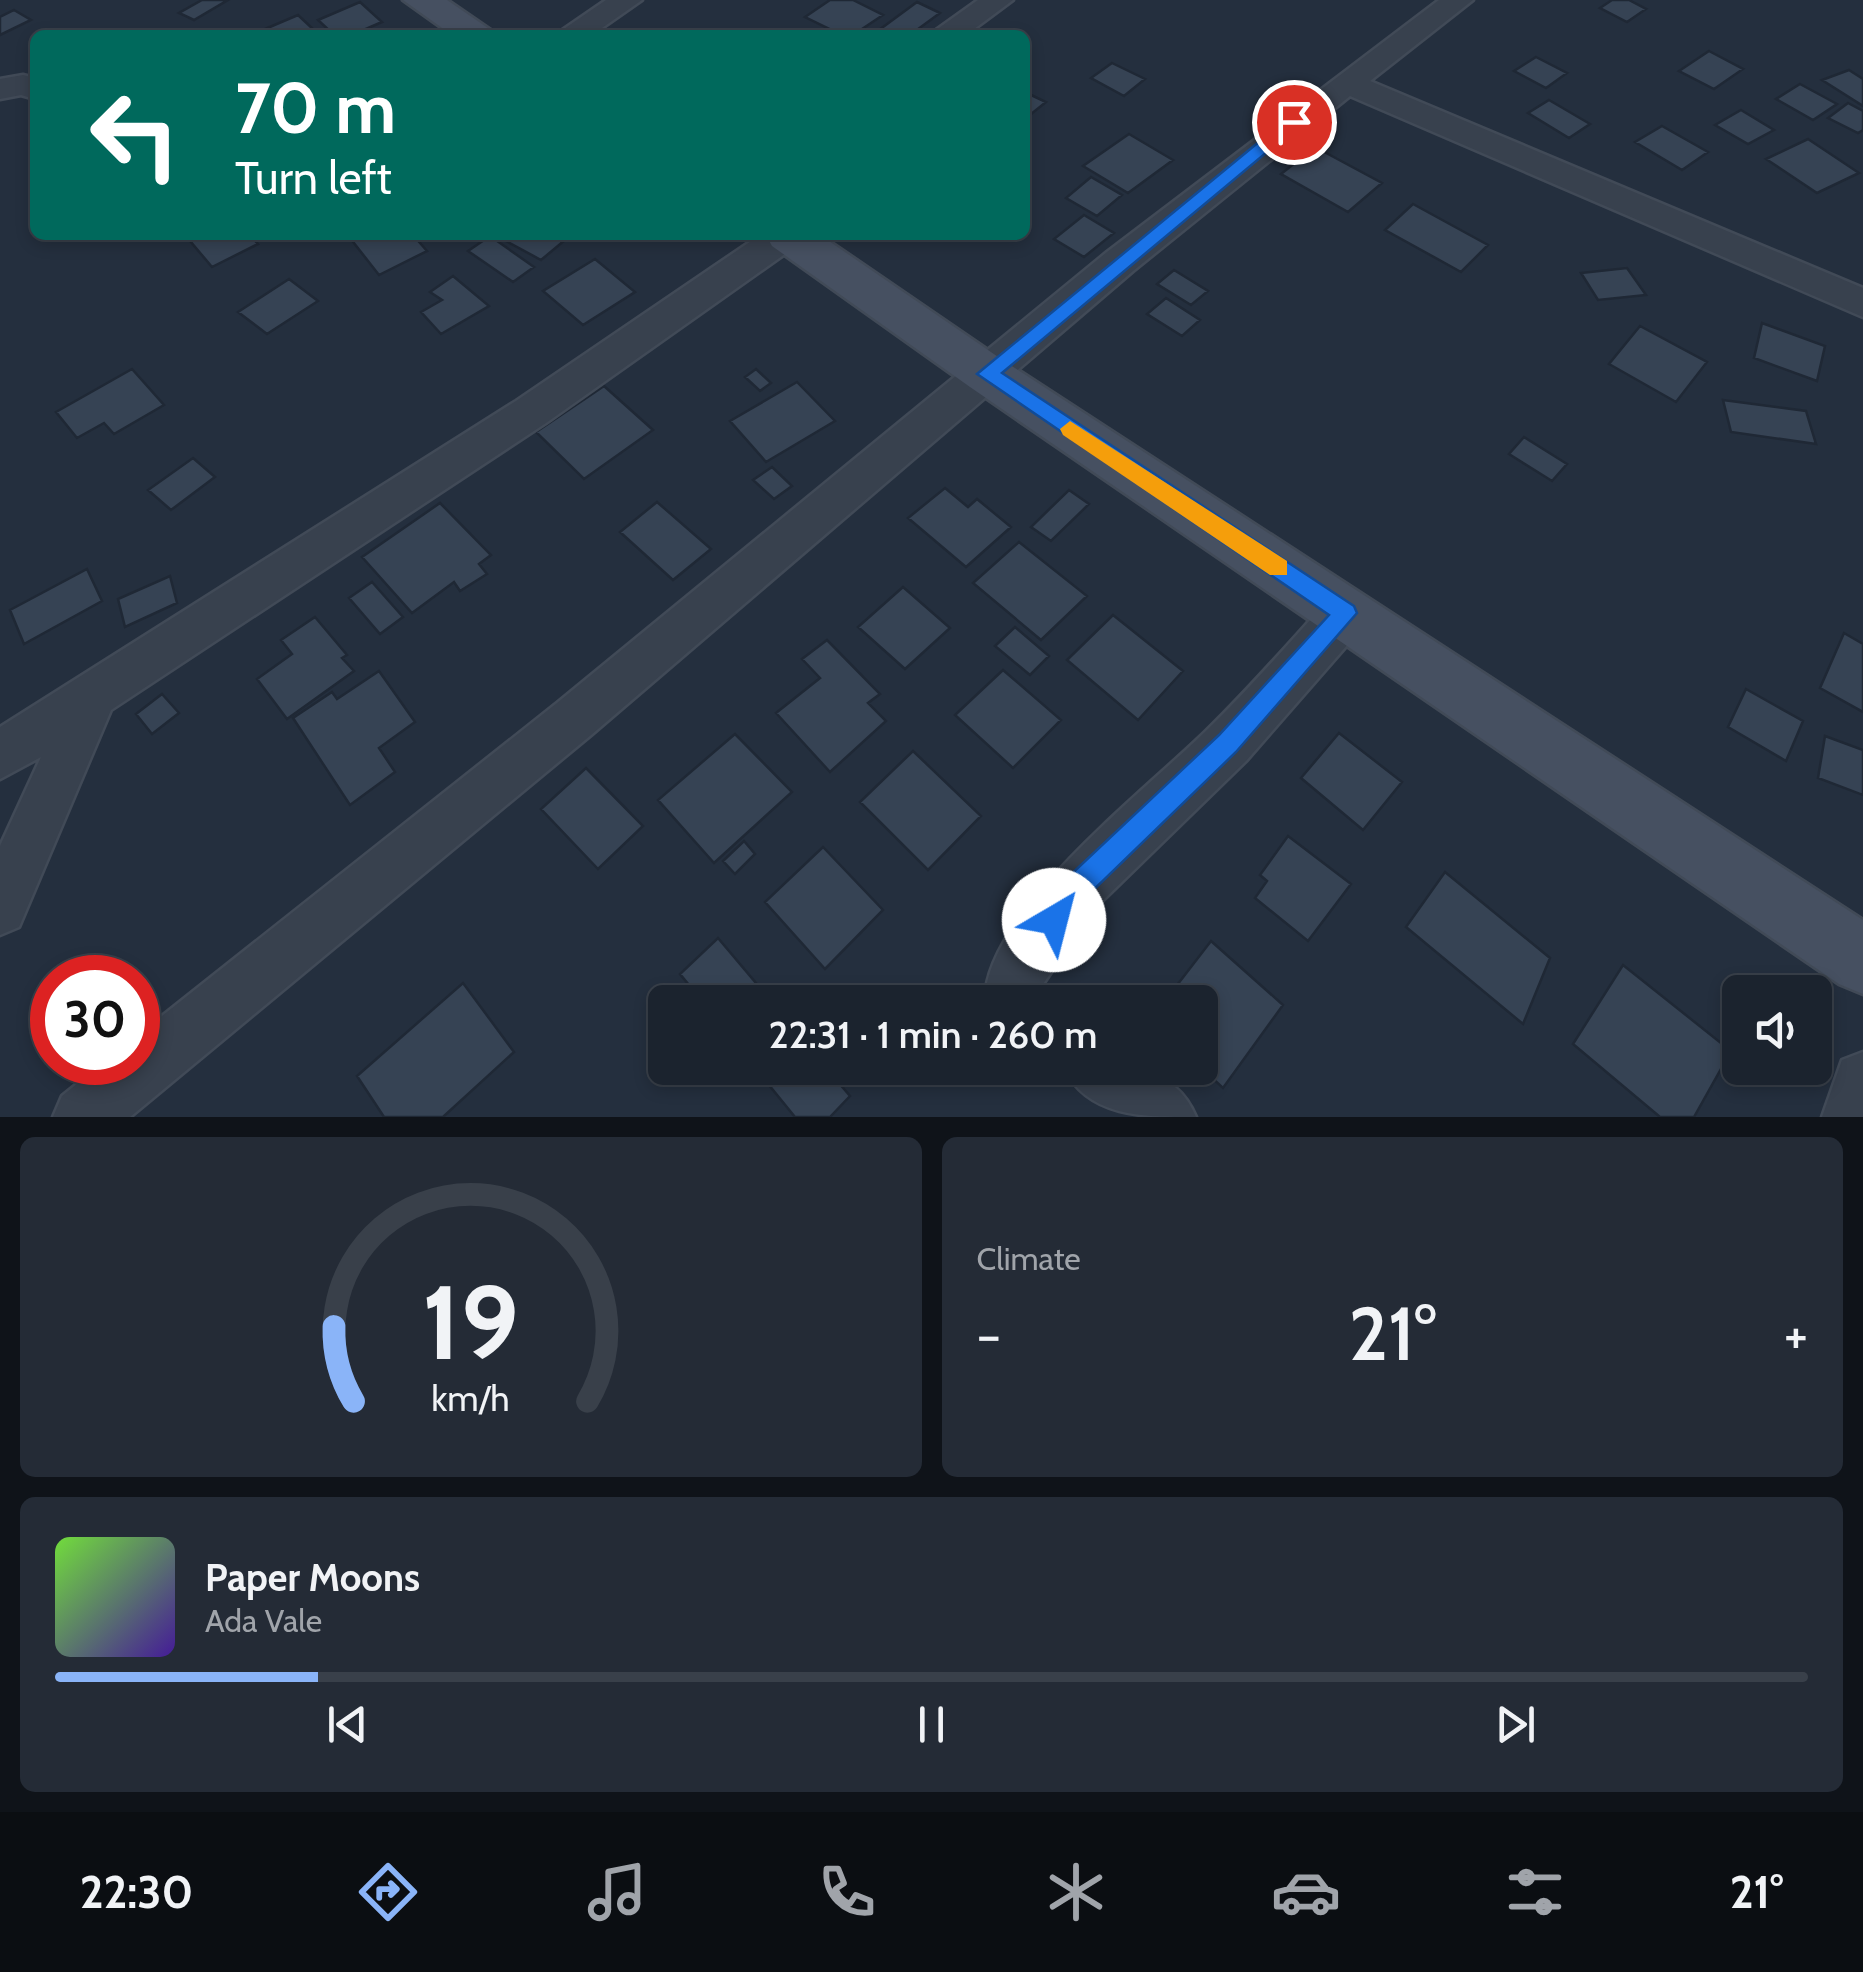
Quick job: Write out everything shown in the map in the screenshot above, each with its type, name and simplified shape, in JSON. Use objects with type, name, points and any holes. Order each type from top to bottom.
[{"type":"main road","points":[[421,0],[472,30]]},
{"type":"main road","points":[[794,240],[987,374],[1863,960]]},
{"type":"street","points":[[580,30],[627,0]]},
{"type":"street","points":[[952,30],[998,0]]},
{"type":"street","points":[[83,1117],[575,718],[809,517],[1225,174],[1458,0]]},
{"type":"street","points":[[1348,83],[1863,303]]},
{"type":"street","points":[[0,89],[30,88]]},
{"type":"street","points":[[0,754],[530,412],[780,240]]},
{"type":"street","points":[[1013,985],[1074,890],[1228,744],[1346,613]]},
{"type":"street","points":[[0,908],[94,693]]},
{"type":"street","points":[[1852,1117],[1863,1082]]},
{"type":"street","points":[[1118,1085],[1166,1117]]},
{"type":"building","points":[[202,0],[228,0],[194,20],[179,13]]},
{"type":"building","points":[[830,0],[853,0],[883,15],[860,30],[832,30],[805,17]]},
{"type":"building","points":[[1612,0],[1629,0],[1646,9],[1627,22],[1600,8]]},
{"type":"building","points":[[360,2],[382,22],[364,30],[329,30],[318,20]]},
{"type":"building","points":[[917,2],[940,13],[917,30],[879,30]]},
{"type":"building","points":[[14,10],[31,20],[0,35],[0,17]]},
{"type":"building","points":[[298,15],[314,30],[263,30]]},
{"type":"building","points":[[1709,51],[1743,69],[1714,89],[1679,71]]},
{"type":"building","points":[[1536,57],[1567,73],[1546,88],[1514,71]]},
{"type":"building","points":[[1112,63],[1145,79],[1124,96],[1091,78]]},
{"type":"building","points":[[1849,70],[1863,79],[1863,106],[1822,80]]},
{"type":"building","points":[[1800,84],[1837,104],[1813,120],[1776,99]]},
{"type":"building","points":[[1030,96],[1046,102],[1030,115]]},
{"type":"building","points":[[1549,100],[1590,124],[1569,138],[1528,113]]},
{"type":"building","points":[[1848,103],[1863,111],[1863,130],[1858,133],[1828,118]]},
{"type":"building","points":[[1741,110],[1774,130],[1748,144],[1715,125]]},
{"type":"building","points":[[1662,126],[1708,152],[1682,170],[1635,142]]},
{"type":"building","points":[[1129,134],[1173,160],[1128,193],[1083,166]]},
{"type":"building","points":[[1808,139],[1859,173],[1817,193],[1766,159]]},
{"type":"building","points":[[1315,147],[1382,183],[1348,212],[1281,174]]},
{"type":"building","points":[[1091,177],[1122,195],[1097,216],[1066,198]]},
{"type":"building","points":[[1413,204],[1488,245],[1461,272],[1385,230]]},
{"type":"building","points":[[1084,215],[1114,233],[1084,257],[1054,239]]},
{"type":"building","points":[[189,240],[254,240],[258,244],[212,267]]},
{"type":"building","points":[[352,240],[417,240],[427,251],[379,275]]},
{"type":"building","points":[[484,240],[496,240],[534,267],[513,282],[468,251]]},
{"type":"building","points":[[504,240],[565,240],[541,260]]},
{"type":"building","points":[[595,259],[635,292],[583,325],[543,291]]},
{"type":"building","points":[[1627,268],[1646,295],[1598,300],[1581,273]]},
{"type":"building","points":[[1174,270],[1208,291],[1191,305],[1157,284]]},
{"type":"building","points":[[453,276],[489,306],[441,334],[421,312],[442,300],[430,292]]},
{"type":"building","points":[[289,279],[318,301],[267,334],[238,312]]},
{"type":"building","points":[[1166,298],[1200,320],[1182,336],[1147,314]]},
{"type":"building","points":[[1762,323],[1825,346],[1817,381],[1754,358]]},
{"type":"building","points":[[1640,326],[1707,362],[1676,402],[1609,364]]},
{"type":"building","points":[[132,369],[164,405],[114,434],[104,423],[77,438],[56,412]]},
{"type":"building","points":[[756,369],[771,383],[760,391],[745,377]]},
{"type":"building","points":[[797,382],[835,421],[766,462],[730,421]]},
{"type":"building","points":[[604,386],[653,430],[584,479],[536,432]]},
{"type":"building","points":[[1723,400],[1806,411],[1816,444],[1731,432]]},
{"type":"building","points":[[1524,437],[1567,464],[1552,481],[1509,454]]},
{"type":"building","points":[[193,458],[215,477],[171,510],[148,490]]},
{"type":"building","points":[[772,467],[792,486],[774,499],[753,480]]},
{"type":"building","points":[[945,488],[968,507],[977,499],[1011,527],[966,567],[908,518]]},
{"type":"building","points":[[1069,490],[1089,504],[1051,541],[1031,527]]},
{"type":"building","points":[[657,502],[711,549],[673,580],[620,532]]},
{"type":"building","points":[[440,503],[491,555],[479,564],[487,574],[460,591],[454,582],[412,613],[362,557]]},
{"type":"building","points":[[1019,542],[1087,596],[1041,640],[973,583]]},
{"type":"building","points":[[87,569],[102,601],[24,644],[10,610]]},
{"type":"building","points":[[170,576],[177,603],[125,627],[118,599]]},
{"type":"building","points":[[372,582],[403,617],[380,634],[349,598]]},
{"type":"building","points":[[903,587],[950,628],[905,669],[858,627]]},
{"type":"building","points":[[1113,615],[1183,671],[1138,720],[1067,660]]},
{"type":"building","points":[[315,617],[347,655],[342,658],[354,671],[287,719],[257,679],[292,654],[281,640]]},
{"type":"building","points":[[1015,627],[1049,656],[1030,675],[995,646]]},
{"type":"building","points":[[1844,633],[1863,644],[1863,712],[1820,688]]},
{"type":"building","points":[[827,640],[880,694],[868,703],[886,721],[830,772],[776,713],[820,678],[802,659]]},
{"type":"building","points":[[1003,670],[1061,720],[1013,768],[955,715]]},
{"type":"building","points":[[379,671],[415,722],[379,748],[395,772],[350,805],[293,718],[332,692],[337,699]]},
{"type":"building","points":[[1746,689],[1803,721],[1786,761],[1728,727]]},
{"type":"building","points":[[162,694],[179,713],[152,734],[136,714]]},
{"type":"building","points":[[1339,733],[1402,782],[1363,830],[1301,778]]},
{"type":"building","points":[[735,734],[792,792],[714,863],[658,800]]},
{"type":"building","points":[[1825,736],[1863,750],[1863,795],[1818,778]]},
{"type":"building","points":[[913,751],[981,816],[928,870],[860,802]]},
{"type":"building","points":[[586,768],[643,826],[598,869],[541,809]]},
{"type":"building","points":[[1288,836],[1351,884],[1308,941],[1255,898],[1267,881],[1260,875]]},
{"type":"building","points":[[744,841],[755,854],[735,874],[723,861]]},
{"type":"building","points":[[823,847],[883,910],[825,969],[765,902]]},
{"type":"building","points":[[1445,872],[1550,958],[1523,1024],[1406,927]]},
{"type":"building","points":[[718,938],[758,985],[689,985],[680,974]]},
{"type":"building","points":[[1211,941],[1283,1005],[1223,1088],[1218,1083],[1218,985],[1177,985]]},
{"type":"building","points":[[1623,965],[1722,1044],[1722,1067],[1694,1117],[1660,1117],[1573,1044]]},
{"type":"building","points":[[463,983],[514,1052],[443,1117],[384,1117],[357,1076]]},
{"type":"building","points":[[769,1085],[841,1085],[850,1096],[830,1117],[795,1117]]},
{"type":"slow traffic","points":[[1070,429],[1279,568]]},
{"type":"route","points":[[1054,920],[1074,890],[1228,744],[1346,613],[987,374],[1133,250],[1294,122]]}]
